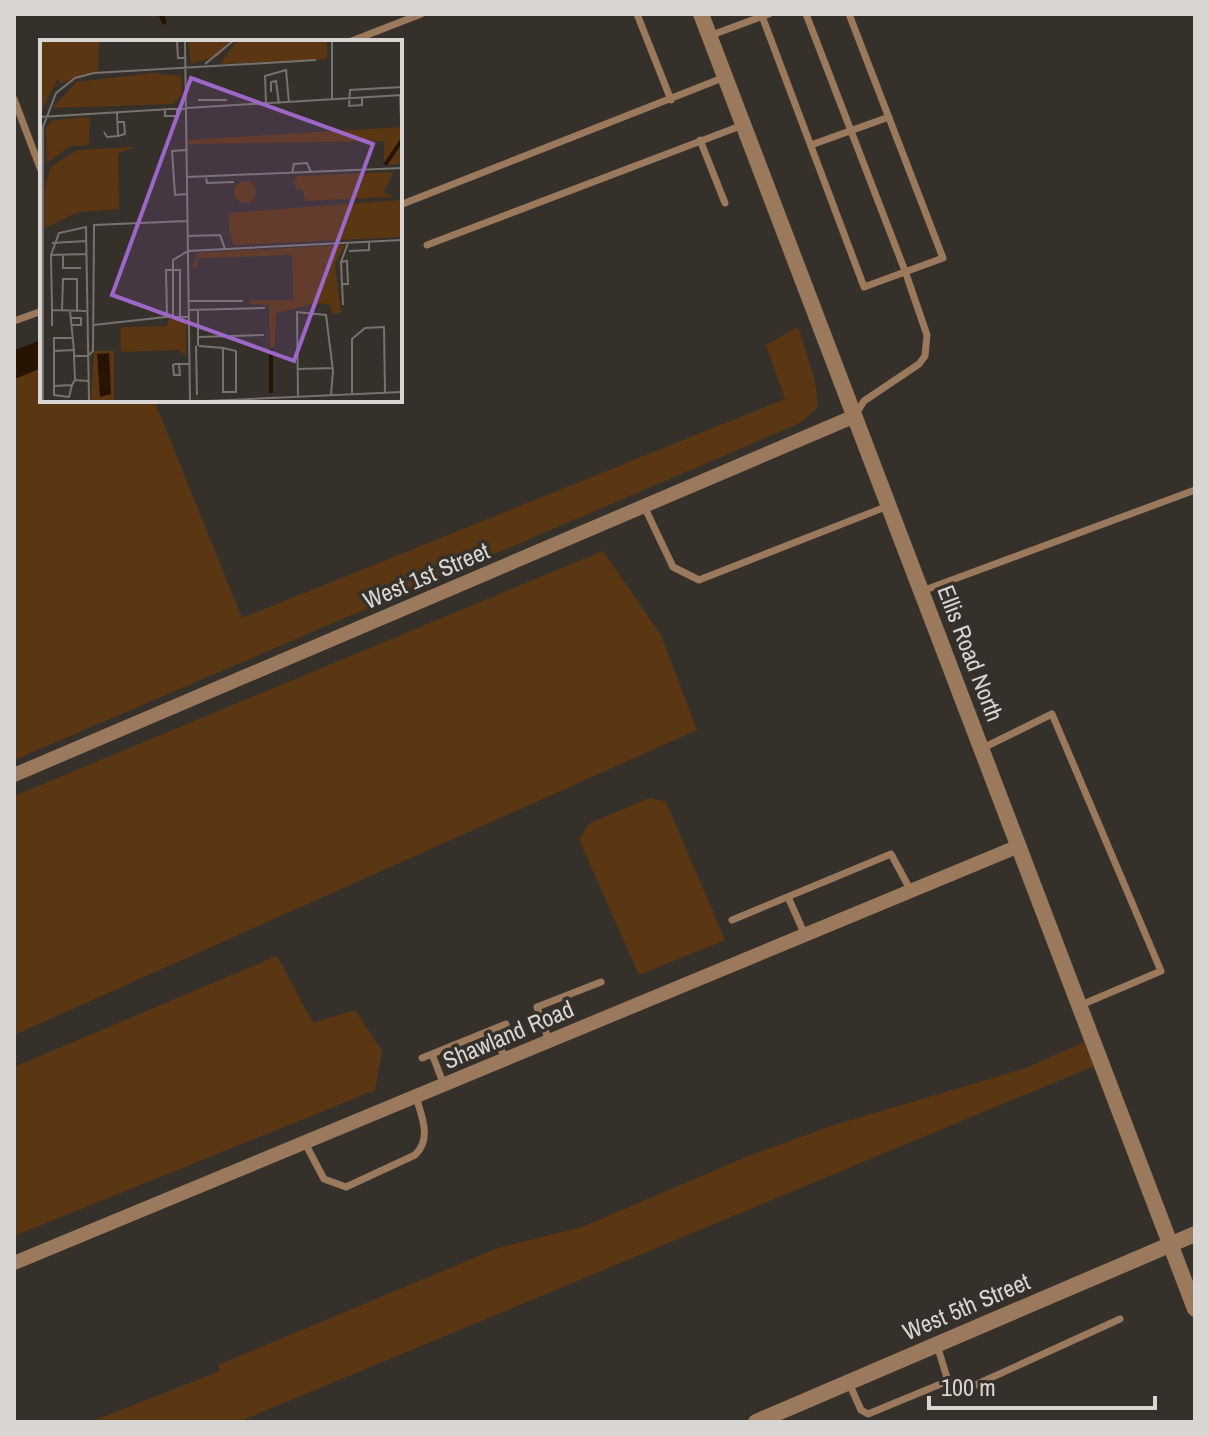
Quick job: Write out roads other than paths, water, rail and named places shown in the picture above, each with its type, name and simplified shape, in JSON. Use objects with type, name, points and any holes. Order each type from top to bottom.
[{"type":"street","name":"Ellis Road North","points":[[701,14],[1195,1309]]},
{"type":"street","name":"West 1st Street","points":[[14,775],[855,416]]},
{"type":"street","name":"Shawland Road","points":[[14,1263],[1019,846]]},
{"type":"street","name":"West 5th Street","points":[[756,1422],[1195,1234]]},
{"type":"lane","points":[[354,40],[421,14]]},
{"type":"lane","points":[[637,14],[671,100]]},
{"type":"lane","points":[[806,14],[927,335],[925,356],[911,371],[864,401],[855,416]]},
{"type":"lane","points":[[709,36],[765,15],[864,287],[943,258],[849,14]]},
{"type":"lane","points":[[402,204],[725,77]]},
{"type":"lane","points":[[14,99],[40,168]]},
{"type":"lane","points":[[811,145],[889,117]]},
{"type":"lane","points":[[427,245],[743,125]]},
{"type":"lane","points":[[700,140],[725,203]]},
{"type":"lane","points":[[14,321],[40,312]]},
{"type":"lane","points":[[922,591],[1195,490]]},
{"type":"lane","points":[[644,506],[673,567],[699,580],[888,506]]},
{"type":"lane","points":[[982,748],[1052,714],[1161,971],[1079,1006]]},
{"type":"lane","points":[[732,920],[891,854],[911,891]]},
{"type":"lane","points":[[788,897],[805,935]]},
{"type":"lane","points":[[549,1041],[537,1007],[601,982]]},
{"type":"lane","points":[[422,1058],[506,1024]]},
{"type":"lane","points":[[493,1029],[505,1059]]},
{"type":"lane","points":[[432,1054],[444,1085]]},
{"type":"lane","points":[[305,1143],[324,1179],[346,1187],[415,1155],[422,1148],[425,1134],[416,1097]]},
{"type":"lane","points":[[849,1383],[861,1410],[868,1414],[948,1381],[959,1386],[973,1386],[1120,1319]]},
{"type":"lane","points":[[937,1345],[948,1381]]},
{"type":"waterway","points":[[161,14],[164,22]]}]
